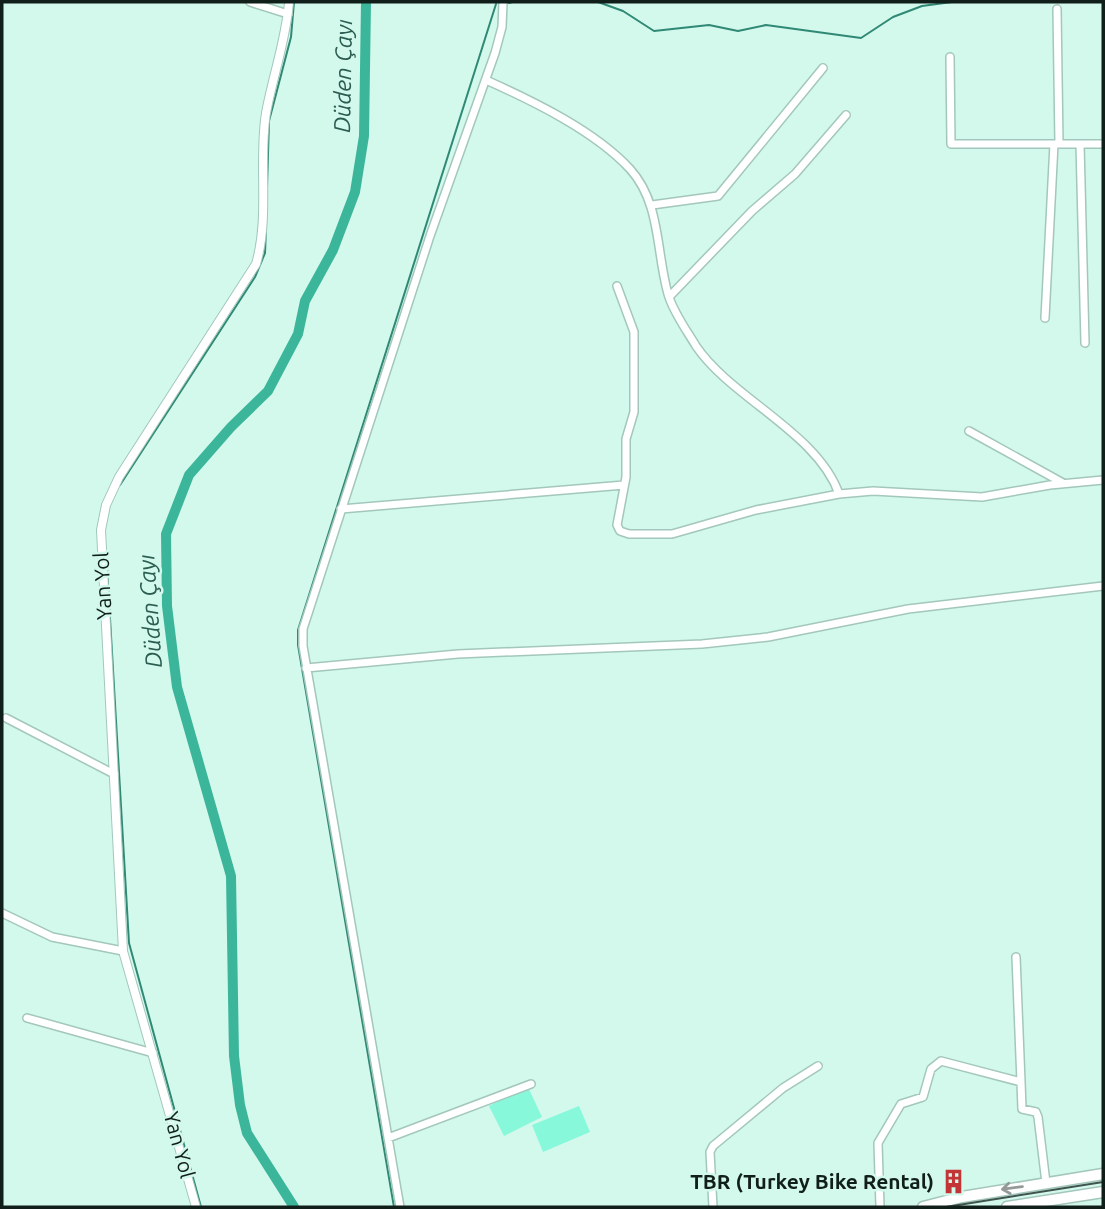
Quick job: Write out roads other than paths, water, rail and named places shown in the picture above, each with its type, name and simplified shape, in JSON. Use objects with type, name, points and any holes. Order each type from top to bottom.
[{"type":"main road","points":[[923,1207],[945,1200],[1103,1174]]},
{"type":"main road","points":[[1007,1207],[1102,1195]]},
{"type":"street","points":[[250,2],[288,14]]},
{"type":"street","name":"Yan Yol","points":[[196,1207],[123,951],[102,521],[119,477],[256,264],[261,238],[266,114],[289,2]]},
{"type":"street","points":[[400,1207],[306,668],[303,629],[430,236],[486,80],[502,27],[503,2]]},
{"type":"street","points":[[1045,318],[1056,144],[1057,9]]},
{"type":"street","points":[[950,57],[951,144],[1103,144]]},
{"type":"street","points":[[652,205],[718,196],[823,68]]},
{"type":"street","points":[[486,80],[600,142],[635,175],[652,205],[669,297],[710,364],[753,398],[800,442],[835,481],[839,494]]},
{"type":"street","points":[[669,297],[752,211],[795,174],[846,115]]},
{"type":"street","points":[[1080,144],[1085,343]]},
{"type":"street","points":[[617,286],[634,332],[634,412],[626,439],[624,485],[617,525],[620,531],[636,534],[686,531],[775,506],[839,494],[873,491],[982,497],[1063,483],[1103,480]]},
{"type":"street","points":[[970,431],[1063,483]]},
{"type":"street","points":[[341,509],[624,485]]},
{"type":"street","points":[[306,668],[432,656],[715,643],[768,637],[908,609],[1103,586]]},
{"type":"street","points":[[6,718],[114,774]]},
{"type":"street","points":[[2,913],[52,937],[123,951]]},
{"type":"street","points":[[1016,957],[1022,1109],[1036,1112],[1038,1116],[1046,1183]]},
{"type":"street","points":[[27,1018],[153,1052]]},
{"type":"street","points":[[880,1207],[878,1143],[901,1104],[923,1097],[931,1069],[940,1061],[1021,1082]]},
{"type":"street","points":[[712,1207],[710,1152],[713,1146],[783,1088],[818,1066]]},
{"type":"street","points":[[388,1138],[531,1084]]},
{"type":"waterway","points":[[267,187],[269,121],[291,37],[294,2]]},
{"type":"waterway","name":"Düden Çayı","points":[[294,1207],[247,1133],[240,1105],[234,1056],[231,876],[177,687],[167,606],[166,534],[189,475],[231,427],[268,391],[298,334],[305,301],[333,250],[355,192],[364,136],[366,2]]},
{"type":"waterway","points":[[598,2],[623,11],[654,31],[709,25],[738,31],[766,25],[861,38],[893,17],[922,6],[952,2]]},
{"type":"waterway","points":[[394,1207],[298,645],[298,630],[496,4]]},
{"type":"waterway","points":[[120,485],[255,277],[265,253],[266,228]]},
{"type":"waterway","points":[[106,550],[129,943],[201,1207]]},
{"type":"tram line","points":[[946,1207],[1103,1182]]},
{"type":"place","name":"TBR (Turkey Bike Rental)","points":[[954,1182]]}]
